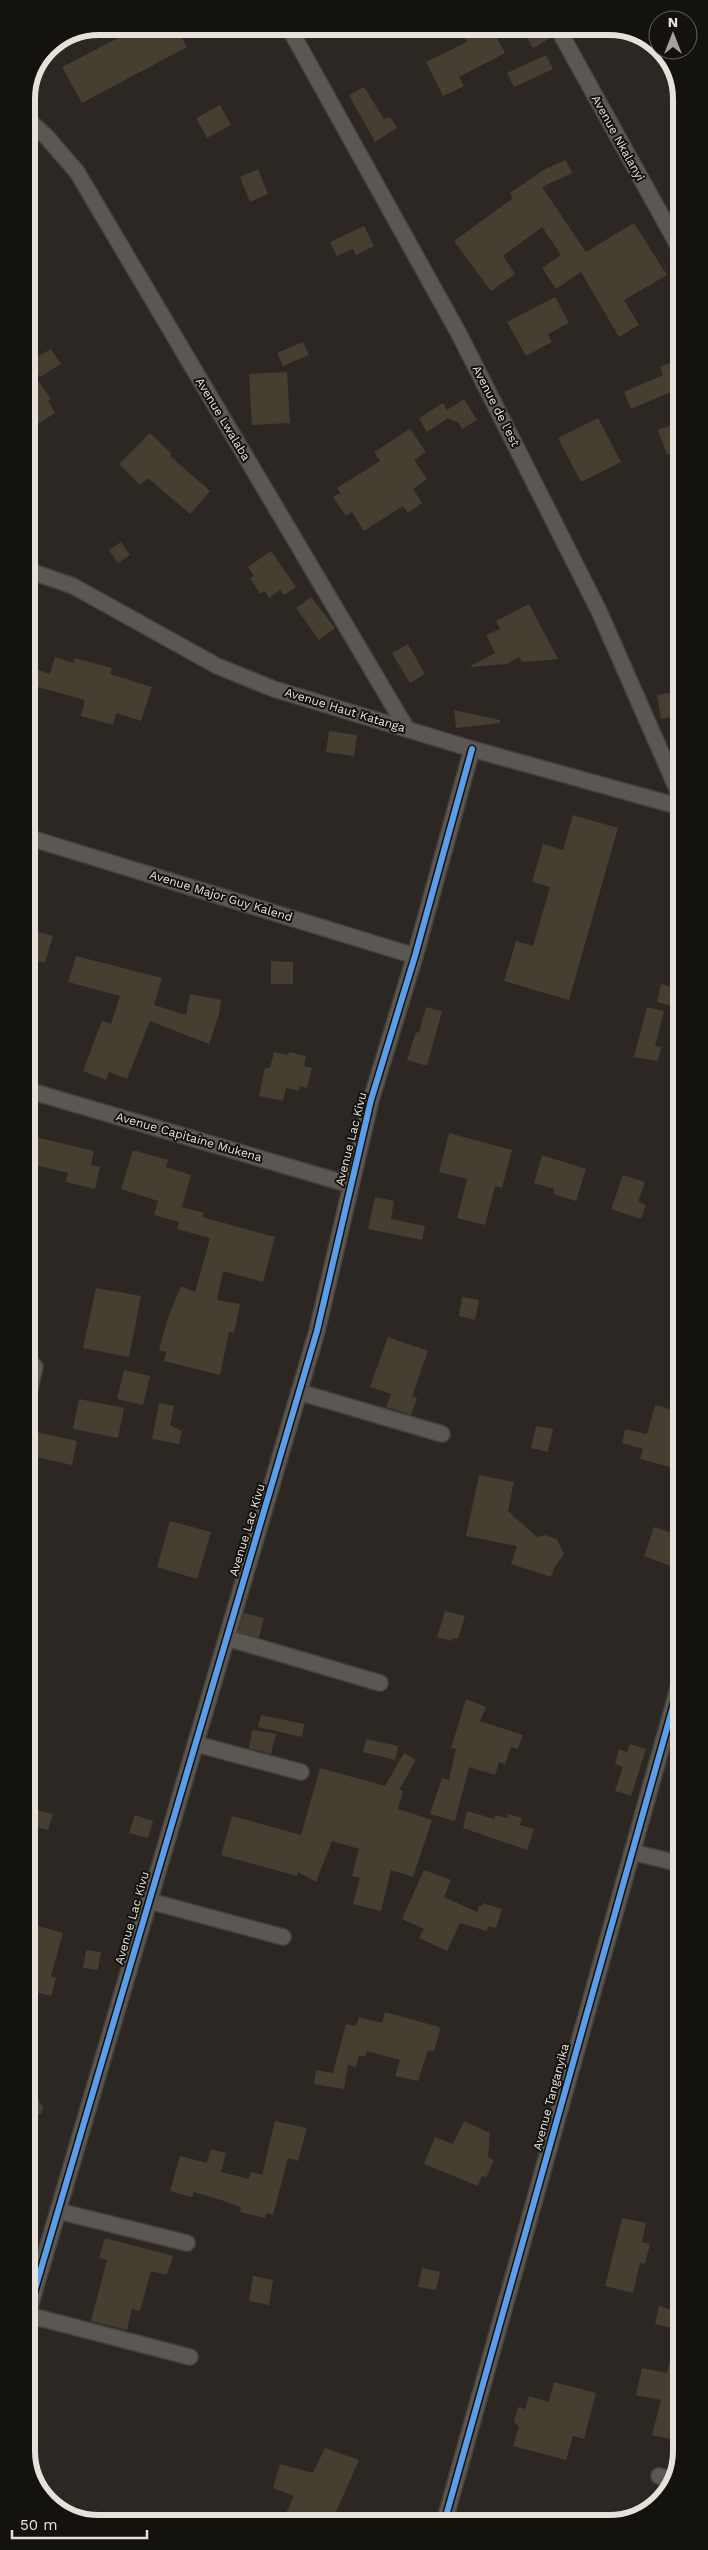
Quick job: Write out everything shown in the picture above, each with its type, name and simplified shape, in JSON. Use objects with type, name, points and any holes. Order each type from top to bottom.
[{"type":"street","name":"Avenue de l'est","points":[[293,35],[458,332],[599,610],[673,780]]},
{"type":"street","name":"Avenue Nkalanyi","points":[[561,35],[673,236]]},
{"type":"street","name":"Avenue Lwalaba","points":[[35,126],[77,172],[407,729]]},
{"type":"street","name":"Avenue Haut Katanga","points":[[35,571],[73,586],[217,666],[250,680],[472,749],[673,804]]},
{"type":"street","name":"Avenue Lac Kivu","points":[[35,2290],[317,1331],[371,1100],[415,956],[472,749]]},
{"type":"street","name":"Avenue Major Guy Kalend","points":[[35,839],[415,956]]},
{"type":"street","name":"Avenue Capitaine Mukena","points":[[35,1092],[351,1185]]},
{"type":"street","points":[[299,1392],[442,1434]]},
{"type":"street","points":[[227,1638],[380,1683]]},
{"type":"street","name":"Avenue Tanganyika","points":[[446,2515],[673,1706]]},
{"type":"street","points":[[196,1744],[301,1772]]},
{"type":"street","points":[[632,1852],[673,1862]]},
{"type":"street","points":[[149,1901],[283,1937]]},
{"type":"street","points":[[58,2211],[186,2243]]},
{"type":"street","points":[[35,2316],[190,2357]]},
{"type":"building","points":[[124,35],[180,35],[187,47],[82,103],[62,67]]},
{"type":"building","points":[[463,35],[495,35],[505,53],[459,77],[464,86],[443,96],[426,62],[467,42]]},
{"type":"building","points":[[525,35],[551,35],[552,37],[533,48]]},
{"type":"building","points":[[546,55],[553,69],[514,87],[507,73]]},
{"type":"building","points":[[364,87],[384,119],[390,117],[397,128],[375,142],[349,95]]},
{"type":"building","points":[[220,105],[231,125],[207,138],[196,118]]},
{"type":"building","points":[[566,160],[572,173],[542,187],[586,252],[634,223],[667,275],[624,300],[639,325],[619,337],[581,272],[556,289],[542,268],[561,255],[542,227],[503,256],[515,274],[491,291],[454,241],[513,198],[510,193],[545,169]]},
{"type":"building","points":[[258,169],[268,194],[250,202],[240,177]]},
{"type":"building","points":[[364,226],[374,246],[356,255],[353,249],[337,256],[330,242]]},
{"type":"building","points":[[555,297],[569,323],[548,334],[552,342],[526,356],[507,322]]},
{"type":"building","points":[[303,342],[309,355],[283,366],[277,353]]},
{"type":"building","points":[[51,349],[61,364],[40,377],[35,369],[35,358]]},
{"type":"building","points":[[673,362],[673,391],[631,409],[624,392],[663,375],[660,367]]},
{"type":"building","points":[[287,372],[290,423],[252,425],[249,374]]},
{"type":"building","points":[[39,382],[51,399],[48,401],[55,413],[36,425],[35,424],[35,384]]},
{"type":"building","points":[[464,399],[477,420],[462,429],[459,423],[448,418],[427,432],[419,418],[443,403],[447,410]]},
{"type":"building","points":[[598,418],[621,462],[581,482],[558,438]]},
{"type":"building","points":[[673,425],[673,452],[667,455],[658,430]]},
{"type":"building","points":[[410,429],[426,452],[414,460],[427,479],[413,489],[422,503],[408,513],[403,506],[364,531],[352,512],[346,516],[333,497],[340,493],[337,488],[380,461],[374,452]]},
{"type":"building","points":[[150,433],[172,454],[170,456],[210,491],[190,514],[148,478],[140,485],[119,464]]},
{"type":"building","points":[[121,542],[130,555],[118,563],[109,550]]},
{"type":"building","points":[[271,551],[296,587],[284,595],[280,590],[269,598],[265,591],[260,594],[250,578],[254,576],[248,567]]},
{"type":"building","points":[[311,597],[335,628],[319,640],[296,608]]},
{"type":"building","points":[[529,604],[558,659],[522,662],[519,657],[507,664],[469,667],[495,653],[486,635],[500,629],[496,621]]},
{"type":"building","points":[[408,644],[425,674],[410,683],[392,653]]},
{"type":"building","points":[[55,657],[73,663],[75,658],[112,668],[110,674],[152,687],[141,721],[116,713],[113,725],[81,716],[85,700],[35,686],[35,669],[50,674]]},
{"type":"building","points":[[673,692],[673,717],[661,719],[657,695]]},
{"type":"building","points":[[454,710],[500,720],[500,723],[456,728]]},
{"type":"building","points":[[329,731],[357,735],[354,756],[326,752]]},
{"type":"building","points":[[573,815],[618,828],[569,1000],[504,981],[516,941],[533,946],[550,887],[532,882],[543,844],[563,850]]},
{"type":"building","points":[[35,931],[53,936],[45,963],[35,960]]},
{"type":"building","points":[[76,956],[162,978],[154,1005],[186,1015],[190,994],[221,1000],[219,1015],[209,1044],[150,1021],[127,1079],[109,1072],[106,1080],[83,1071],[102,1021],[111,1024],[120,996],[68,982]]},
{"type":"building","points":[[271,961],[293,962],[293,984],[271,984]]},
{"type":"building","points":[[661,984],[673,987],[673,1006],[657,1002]]},
{"type":"building","points":[[426,1007],[442,1011],[427,1066],[407,1060],[416,1032],[419,1033]]},
{"type":"building","points":[[647,1007],[664,1011],[655,1046],[661,1047],[658,1061],[634,1057]]},
{"type":"building","points":[[274,1052],[288,1055],[289,1052],[306,1056],[304,1066],[312,1068],[307,1088],[300,1086],[299,1091],[286,1088],[283,1101],[259,1096],[265,1068],[270,1068]]},
{"type":"building","points":[[449,1133],[512,1150],[502,1188],[495,1186],[485,1225],[457,1218],[467,1179],[439,1172]]},
{"type":"building","points":[[35,1137],[94,1151],[91,1165],[100,1167],[95,1189],[66,1182],[68,1173],[35,1165]]},
{"type":"building","points":[[133,1150],[168,1160],[166,1167],[191,1175],[182,1207],[204,1213],[202,1217],[275,1237],[263,1282],[223,1271],[217,1300],[240,1304],[234,1333],[229,1332],[220,1375],[164,1361],[166,1352],[159,1350],[168,1317],[181,1286],[195,1292],[210,1238],[177,1229],[179,1222],[154,1215],[158,1201],[121,1189]]},
{"type":"building","points":[[542,1155],[586,1169],[576,1201],[554,1194],[554,1189],[534,1183]]},
{"type":"building","points":[[623,1175],[645,1182],[638,1202],[646,1205],[641,1219],[611,1209]]},
{"type":"building","points":[[375,1197],[394,1201],[391,1219],[425,1226],[422,1240],[368,1229]]},
{"type":"building","points":[[96,1288],[141,1296],[129,1357],[83,1348]]},
{"type":"building","points":[[462,1297],[479,1300],[475,1320],[459,1316]]},
{"type":"building","points":[[388,1337],[428,1351],[412,1396],[417,1398],[411,1415],[386,1407],[391,1394],[370,1387]]},
{"type":"building","points":[[124,1370],[150,1376],[143,1405],[117,1399]]},
{"type":"building","points":[[79,1399],[124,1408],[118,1438],[73,1429]]},
{"type":"building","points":[[159,1403],[174,1406],[170,1425],[182,1431],[179,1444],[152,1439]]},
{"type":"building","points":[[655,1405],[673,1410],[673,1468],[640,1459],[643,1449],[622,1443],[625,1429],[647,1434]]},
{"type":"building","points":[[536,1426],[553,1429],[548,1452],[531,1448]]},
{"type":"building","points":[[35,1432],[77,1441],[72,1465],[35,1457]]},
{"type":"building","points":[[479,1475],[514,1482],[508,1511],[537,1537],[545,1535],[557,1539],[564,1554],[554,1568],[551,1577],[511,1564],[517,1546],[466,1536]]},
{"type":"building","points":[[170,1521],[211,1532],[197,1579],[157,1567]]},
{"type":"building","points":[[654,1527],[673,1533],[673,1567],[644,1556]]},
{"type":"building","points":[[445,1611],[465,1616],[458,1639],[453,1638],[452,1641],[437,1637]]},
{"type":"building","points":[[244,1613],[264,1618],[259,1638],[238,1632]]},
{"type":"building","points":[[466,1699],[486,1707],[480,1721],[523,1735],[518,1749],[511,1747],[505,1764],[499,1762],[495,1775],[469,1767],[455,1821],[430,1814],[442,1778],[449,1780],[456,1749],[451,1748]]},
{"type":"building","points":[[261,1715],[304,1724],[302,1737],[258,1727]]},
{"type":"building","points":[[252,1730],[276,1734],[271,1754],[249,1748]]},
{"type":"building","points":[[366,1739],[398,1746],[395,1760],[363,1752]]},
{"type":"building","points":[[630,1744],[646,1749],[631,1796],[615,1791],[623,1767],[615,1764],[619,1749],[627,1752]]},
{"type":"building","points":[[404,1753],[416,1760],[399,1790],[403,1791],[398,1809],[432,1820],[413,1877],[391,1870],[381,1911],[353,1904],[360,1878],[352,1876],[359,1849],[332,1841],[316,1882],[298,1872],[297,1876],[221,1855],[232,1816],[301,1835],[320,1768],[385,1786]]},
{"type":"building","points":[[37,1810],[53,1814],[48,1830],[35,1827]]},
{"type":"building","points":[[467,1811],[494,1819],[495,1815],[507,1818],[508,1814],[522,1818],[520,1825],[534,1829],[527,1850],[463,1828]]},
{"type":"building","points":[[135,1815],[153,1821],[148,1838],[129,1833]]},
{"type":"building","points":[[424,1870],[451,1880],[444,1897],[477,1912],[479,1906],[482,1906],[483,1903],[502,1909],[496,1928],[488,1926],[487,1931],[460,1923],[447,1951],[419,1938],[424,1929],[402,1919]]},
{"type":"building","points":[[35,1925],[63,1933],[51,1976],[56,1978],[51,1996],[35,1992]]},
{"type":"building","points":[[86,1950],[101,1952],[98,1970],[83,1968]]},
{"type":"building","points":[[385,2012],[439,2027],[440,2030],[434,2051],[428,2050],[418,2081],[395,2076],[400,2060],[367,2051],[365,2057],[359,2055],[356,2067],[348,2065],[344,2089],[314,2084],[316,2070],[333,2073],[346,2024],[356,2026],[359,2017],[382,2023]]},
{"type":"building","points":[[35,2094],[43,2107],[42,2113],[35,2116]]},
{"type":"building","points":[[275,2121],[307,2128],[298,2161],[288,2158],[273,2215],[267,2213],[265,2218],[240,2212],[241,2207],[194,2192],[192,2197],[170,2191],[180,2156],[207,2163],[211,2149],[226,2153],[221,2172],[249,2179],[251,2172],[262,2175]]},
{"type":"building","points":[[464,2121],[490,2133],[488,2157],[494,2160],[486,2178],[482,2176],[478,2186],[424,2164],[435,2137],[453,2144]]},
{"type":"building","points":[[622,2218],[646,2223],[642,2242],[650,2244],[645,2264],[640,2263],[633,2293],[605,2286]]},
{"type":"building","points":[[105,2238],[173,2256],[167,2275],[151,2271],[140,2311],[132,2309],[127,2330],[91,2321],[107,2260],[99,2258]]},
{"type":"building","points":[[422,2268],[440,2272],[436,2290],[418,2287]]},
{"type":"building","points":[[253,2276],[273,2280],[269,2305],[249,2301]]},
{"type":"building","points":[[659,2306],[673,2310],[672,2328],[655,2324]]},
{"type":"building","points":[[673,2348],[673,2440],[652,2435],[661,2400],[636,2395],[642,2368],[667,2373]]},
{"type":"building","points":[[554,2382],[596,2393],[584,2439],[573,2436],[566,2460],[513,2446],[519,2427],[514,2422],[518,2407],[525,2409],[529,2396],[549,2402]]},
{"type":"building","points":[[325,2448],[359,2460],[335,2515],[285,2515],[294,2496],[273,2488],[280,2464],[313,2473]]},
{"type":"cycle path","points":[[35,2289],[317,1331],[371,1100],[415,956],[472,749]]},
{"type":"cycle path","points":[[446,2515],[673,1707]]}]
